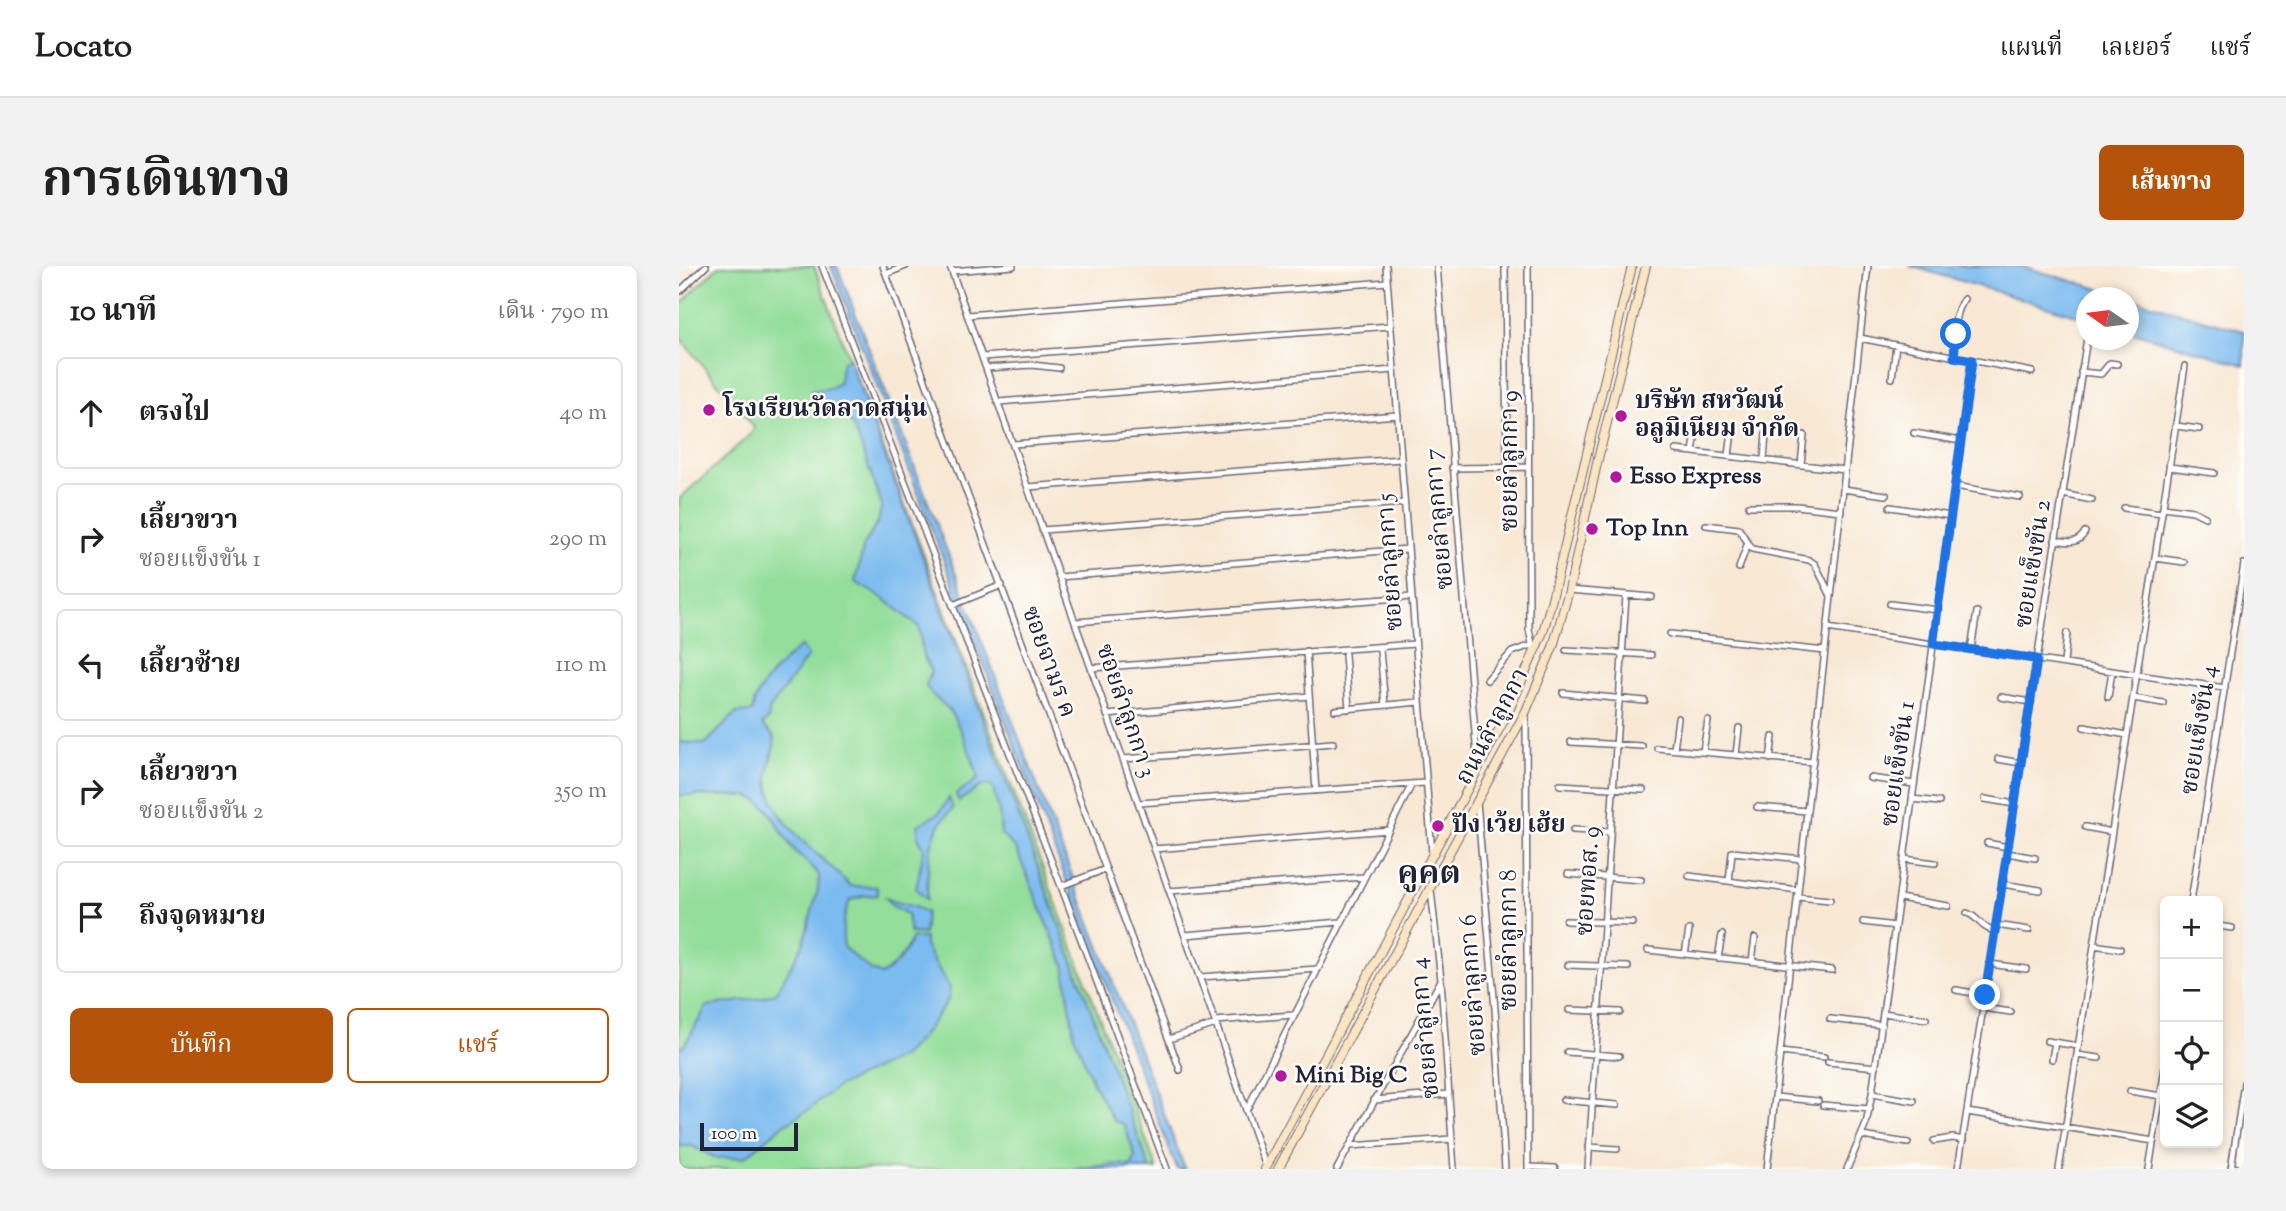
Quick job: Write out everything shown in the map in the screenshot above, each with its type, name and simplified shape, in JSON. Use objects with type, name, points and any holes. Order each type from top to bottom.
[{"type":"main road","name":"ถนนลำลูกกา","points":[[1266,1168],[1508,713],[1543,632],[1632,266]]},
{"type":"main road","name":"ถนนลำลูกกา","points":[[1278,1169],[1526,711],[1553,647],[1646,266]]},
{"type":"main road","points":[[1567,535],[1580,537]]},
{"type":"street","points":[[679,292],[706,266]]},
{"type":"street","points":[[822,266],[1065,884],[1167,1169]]},
{"type":"street","name":"ซอยจามร ค","points":[[883,266],[1180,1070]]},
{"type":"street","points":[[886,274],[906,266]]},
{"type":"street","points":[[951,268],[1013,266]]},
{"type":"street","name":"ซอยลำลูกกา 5","points":[[1386,266],[1432,856]]},
{"type":"street","name":"ซอยลำลูกกา 7","points":[[1437,266],[1478,769]]},
{"type":"street","points":[[1505,266],[1507,467]]},
{"type":"street","name":"ซอยลำลูกกา 9","points":[[1528,266],[1529,629],[1534,654]]},
{"type":"street","points":[[1767,1169],[1868,266]]},
{"type":"street","name":"ซอยลำลูกกา 3","points":[[951,268],[1266,1168]]},
{"type":"street","points":[[967,314],[1387,282]]},
{"type":"street","points":[[1954,357],[1955,316],[1964,299]]},
{"type":"street","points":[[982,357],[1391,326]]},
{"type":"street","points":[[1860,338],[2032,372]]},
{"type":"street","points":[[1892,378],[1896,345]]},
{"type":"street","name":"ซอยแข็งขัน 2","points":[[1958,1169],[2085,350]]},
{"type":"street","name":"ซอยแข็งขัน 1","points":[[1847,1169],[1862,1136],[1870,1109],[1972,360]]},
{"type":"street","points":[[2081,372],[2101,374],[2110,363],[2117,364]]},
{"type":"street","points":[[986,368],[1032,365],[1059,368]]},
{"type":"street","points":[[2059,1169],[2186,366]]},
{"type":"street","points":[[998,401],[1394,370]]},
{"type":"street","points":[[1013,444],[1398,415]]},
{"type":"street","points":[[1693,452],[1697,426]]},
{"type":"street","points":[[2176,426],[2199,429]]},
{"type":"street","points":[[1729,456],[1732,431]]},
{"type":"street","points":[[1764,460],[1766,433]]},
{"type":"street","points":[[1914,433],[1961,441]]},
{"type":"street","points":[[1801,464],[1804,435]]},
{"type":"street","points":[[1676,450],[1845,470]]},
{"type":"street","points":[[1028,487],[1401,459]]},
{"type":"street","points":[[1453,468],[1528,467]]},
{"type":"street","points":[[2169,467],[2214,473]]},
{"type":"street","points":[[1955,486],[2019,497]]},
{"type":"street","points":[[1843,489],[1886,495]]},
{"type":"street","points":[[2063,494],[2092,500]]},
{"type":"street","points":[[1042,530],[1404,503]]},
{"type":"street","points":[[1749,506],[1797,506],[1840,511]]},
{"type":"street","points":[[1890,507],[1951,516]]},
{"type":"street","points":[[2124,508],[2193,510],[2205,517]]},
{"type":"street","points":[[1706,525],[1738,530],[1747,545],[1760,551],[1808,560],[1815,564],[1831,596]]},
{"type":"street","points":[[2055,540],[2072,542],[2082,537],[2085,532]]},
{"type":"street","points":[[1738,568],[1747,545]]},
{"type":"street","points":[[1059,578],[1408,549]]},
{"type":"street","points":[[2155,558],[2184,562]]},
{"type":"street","name":"ซอยแข็งขัน 4","points":[[2192,896],[2244,564]]},
{"type":"street","points":[[956,603],[1002,585]]},
{"type":"street","points":[[1569,590],[1652,597]]},
{"type":"street","name":"ซอยทอส. 9","points":[[1588,1169],[1626,596]]},
{"type":"street","points":[[1075,622],[1412,597]]},
{"type":"street","points":[[1890,604],[1938,611]]},
{"type":"street","points":[[1971,649],[1977,612]]},
{"type":"street","points":[[1827,628],[2225,688]]},
{"type":"street","points":[[2064,663],[2067,633]]},
{"type":"street","points":[[1670,634],[1825,651]]},
{"type":"street","points":[[1091,668],[1415,644]]},
{"type":"street","points":[[1487,680],[1512,652],[1531,645]]},
{"type":"street","points":[[1380,650],[1385,705]]},
{"type":"street","points":[[1566,650],[1651,655]]},
{"type":"street","points":[[1306,651],[1316,791]]},
{"type":"street","points":[[1345,654],[1349,709]]},
{"type":"street","points":[[2108,697],[2112,671]]},
{"type":"street","points":[[1563,693],[1645,701]]},
{"type":"street","points":[[1107,715],[1309,696]]},
{"type":"street","points":[[2001,697],[2031,702]]},
{"type":"street","points":[[2133,698],[2163,703]]},
{"type":"street","points":[[1335,710],[1419,702]]},
{"type":"street","name":"ซอยลำลูกกา 8","points":[[1526,711],[1528,1168]]},
{"type":"street","points":[[1674,748],[1678,718]]},
{"type":"street","points":[[1703,751],[1708,721]]},
{"type":"street","points":[[2084,727],[2127,735]]},
{"type":"street","points":[[1736,755],[1739,728]]},
{"type":"street","points":[[1770,759],[1773,737]]},
{"type":"street","points":[[1571,742],[1641,746]]},
{"type":"street","points":[[1123,760],[1333,743]]},
{"type":"street","points":[[1657,748],[1812,762]]},
{"type":"street","points":[[1998,759],[2021,763]]},
{"type":"street","points":[[1870,778],[1914,784]]},
{"type":"street","points":[[1139,803],[1425,783]]},
{"type":"street","points":[[1246,1111],[1412,784]]},
{"type":"street","points":[[1560,785],[1643,790]]},
{"type":"street","name":"ซอยลำลูกกา 6","points":[[1476,799],[1495,1009],[1505,1169]]},
{"type":"street","points":[[1912,799],[1938,802]]},
{"type":"street","points":[[1985,799],[2015,804]]},
{"type":"street","points":[[1757,807],[1807,811]]},
{"type":"street","points":[[2085,827],[2112,832]]},
{"type":"street","points":[[1154,849],[1389,830]]},
{"type":"street","points":[[1573,830],[1610,832]]},
{"type":"street","points":[[1987,843],[2035,858]]},
{"type":"street","points":[[1729,881],[1732,852],[1802,859]]},
{"type":"street","points":[[1904,859],[1935,863]]},
{"type":"street","points":[[1065,884],[1106,869]]},
{"type":"street","points":[[1568,874],[1641,880]]},
{"type":"street","points":[[1689,876],[1830,900]]},
{"type":"street","points":[[1169,891],[1364,877]]},
{"type":"street","points":[[2002,884],[2040,890]]},
{"type":"street","name":"ซอยลำลูกกา 4","points":[[1431,885],[1441,981],[1454,1169]]},
{"type":"street","points":[[1899,898],[1948,906]]},
{"type":"street","points":[[1967,914],[1977,919],[1982,927],[2029,930]]},
{"type":"street","points":[[1566,921],[1632,923]]},
{"type":"street","points":[[1185,935],[1341,922]]},
{"type":"street","points":[[1863,922],[1895,926]]},
{"type":"street","points":[[2223,927],[2232,928]]},
{"type":"street","points":[[1685,954],[1689,930]]},
{"type":"street","points":[[1718,958],[1722,935]]},
{"type":"street","points":[[1752,961],[1755,938]]},
{"type":"street","points":[[2094,945],[2120,949]]},
{"type":"street","points":[[1648,950],[1832,970]]},
{"type":"street","points":[[1990,964],[2026,969]]},
{"type":"street","points":[[1568,965],[1628,967]]},
{"type":"street","points":[[1200,978],[1318,970]]},
{"type":"street","points":[[1337,1169],[1441,981]]},
{"type":"street","points":[[1956,990],[1985,995]]},
{"type":"street","points":[[1983,1008],[2011,1012]]},
{"type":"street","points":[[1569,1010],[1620,1012]]},
{"type":"street","points":[[1883,1013],[1926,1018]]},
{"type":"street","points":[[1169,1039],[1215,1023],[1293,1015]]},
{"type":"street","points":[[1830,1018],[1882,1025]]},
{"type":"street","points":[[2047,1041],[2078,1046]]},
{"type":"street","points":[[2052,1059],[2055,1042]]},
{"type":"street","points":[[1567,1052],[1619,1056]]},
{"type":"street","points":[[1780,1052],[1876,1068]]},
{"type":"street","points":[[2077,1055],[2099,1058]]},
{"type":"street","points":[[2244,1083],[2231,1168],[2244,1169]]},
{"type":"street","points":[[2130,1091],[2160,1096]]},
{"type":"street","points":[[1374,1100],[1449,1094]]},
{"type":"street","points":[[1872,1094],[1914,1101]]},
{"type":"street","points":[[1775,1097],[1870,1109]]},
{"type":"street","points":[[1563,1100],[1617,1105]]},
{"type":"street","points":[[2149,1169],[2160,1103]]},
{"type":"street","points":[[1967,1112],[2154,1141]]},
{"type":"street","points":[[1862,1136],[1908,1143]]},
{"type":"street","points":[[1934,1141],[1947,1138],[1963,1140]]},
{"type":"street","points":[[1350,1146],[1452,1139]]},
{"type":"street","points":[[1589,1147],[1617,1149]]},
{"type":"street","points":[[1528,1168],[1555,1168]]},
{"type":"green space","points":[[718,266],[814,266],[1157,1169],[679,1169],[679,499],[752,433],[754,427],[679,337],[679,306]]},
{"type":"water","points":[[831,266],[837,266],[1185,1169],[1177,1169]]},
{"type":"water","points":[[1910,266],[2021,266],[2093,287],[2076,287],[2076,315]]},
{"type":"water","points":[[2139,300],[2244,331],[2244,365],[2139,334]]},
{"type":"water","points":[[849,358],[1150,1169],[1076,1169],[1117,1164],[1132,1166],[1135,1156],[1124,1124],[1114,1121],[1093,1083],[1074,1035],[1064,964],[1016,849],[1001,834],[999,811],[992,786],[983,785],[959,801],[956,794],[978,779],[966,743],[953,717],[926,686],[931,671],[923,656],[919,627],[883,598],[855,582],[864,545],[878,522],[882,505],[851,423],[839,411],[816,401],[811,391],[830,388],[839,383],[842,363]]},
{"type":"water","points":[[801,646],[808,656],[770,709],[768,720],[762,724],[775,738],[768,776],[772,797],[789,826],[850,886],[877,887],[878,895],[850,900],[843,923],[844,948],[881,975],[899,959],[912,938],[925,938],[925,946],[950,988],[948,1000],[921,1038],[902,1057],[837,1087],[810,1109],[782,1126],[745,1157],[716,1158],[692,1146],[679,1146],[679,1049],[685,1044],[707,1006],[761,998],[776,993],[803,944],[818,889],[819,875],[789,844],[770,813],[757,800],[749,796],[679,795],[679,742],[705,744],[736,713],[752,712],[754,702],[764,684]]},
{"type":"water","points":[[949,798],[953,809],[938,828],[930,851],[927,900],[916,889],[924,848],[918,837],[918,825],[939,813]]},
{"type":"water","points":[[886,898],[926,912],[924,934],[910,933],[907,914],[891,905]]},
{"type":"place","name":"โรงเรียนวัดลาดสนุ่น","points":[[709,410]]},
{"type":"place","name":"บริษัท สหวัฒน์ อลูมิเนียม จำกัด","points":[[1621,416]]},
{"type":"place","name":"Esso Express","points":[[1616,477]]},
{"type":"place","name":"Top Inn","points":[[1592,529]]},
{"type":"place","name":"ปัง เว้ย เฮ้ย","points":[[1438,826]]},
{"type":"place","name":"Mini Big C","points":[[1281,1076]]},
{"type":"district","name":"คูคต","points":[[1429,875]]},
{"type":"route","points":[[1956,334],[1954,357],[1972,360],[1933,644],[2037,659],[1985,995]]}]
